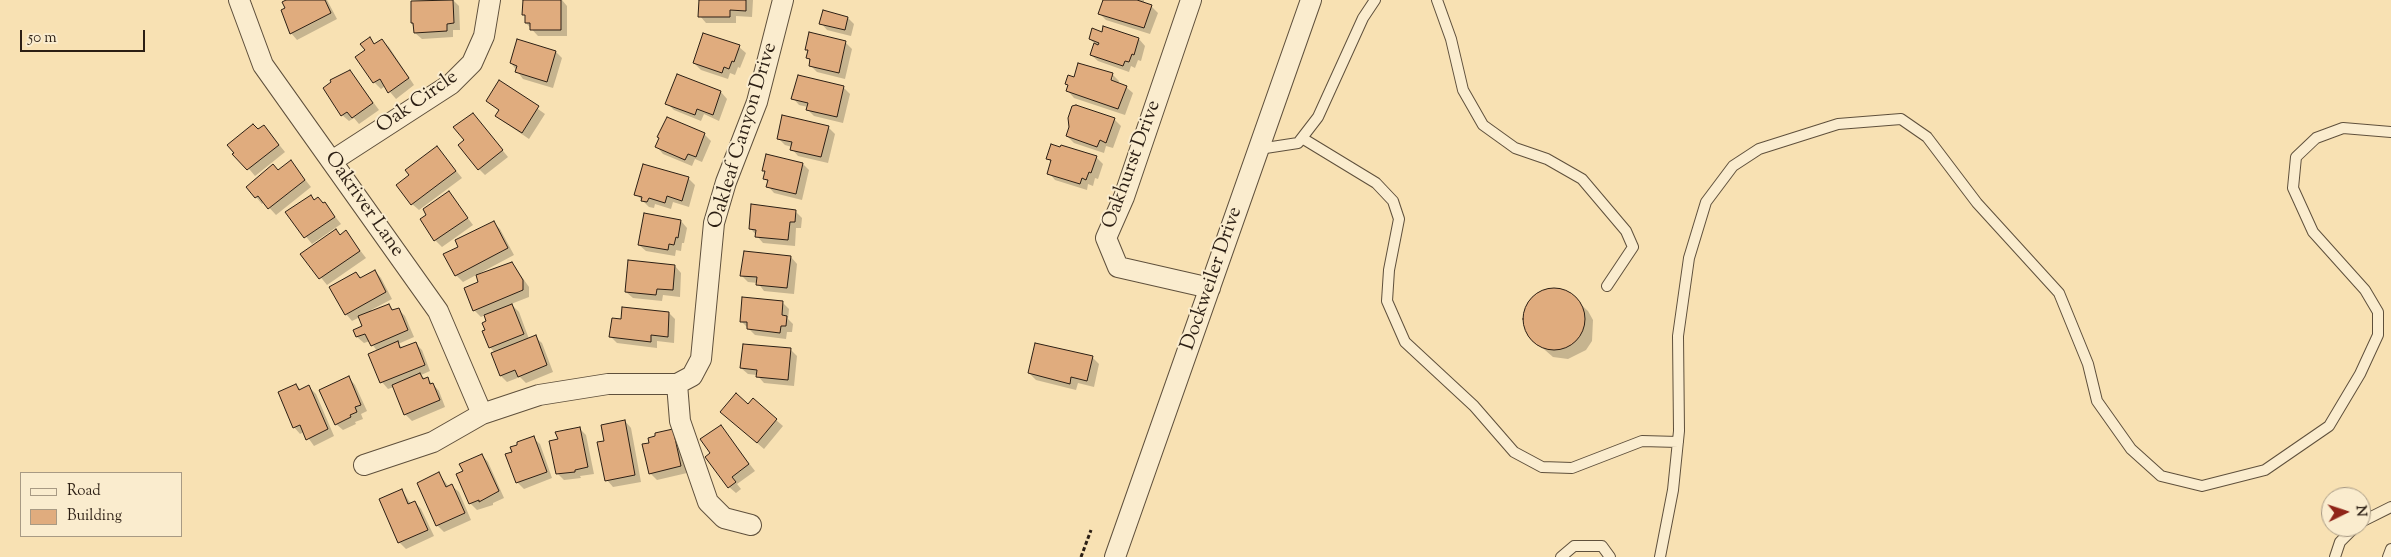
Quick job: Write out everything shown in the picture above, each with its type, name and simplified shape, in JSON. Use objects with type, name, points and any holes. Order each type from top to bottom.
[{"type":"street","name":"Oakriver Lane","points":[[239,0],[263,65],[438,311],[482,414]]},
{"type":"street","name":"Oak Circle","points":[[332,162],[451,84],[472,64],[484,36],[490,0]]},
{"type":"street","name":"Oakleaf Canyon Drive","points":[[677,384],[692,376],[701,359],[714,223],[726,182],[757,102],[783,0]]},
{"type":"street","name":"Oakhurst Drive","points":[[1191,0],[1124,197],[1106,238],[1118,267],[1210,288]]},
{"type":"street","name":"Dockweiler Drive","points":[[1115,557],[1311,0]]},
{"type":"street","points":[[364,465],[433,442],[482,414],[539,395],[598,386],[677,384],[680,420],[708,502],[724,518],[751,525]]},
{"type":"lane","points":[[1259,149],[1298,143],[1302,138],[1318,116],[1362,18],[1375,0]]},
{"type":"lane","points":[[1437,0],[1451,39],[1463,90],[1483,125],[1515,148],[1547,159],[1582,179],[1626,231],[1633,247],[1607,286]]},
{"type":"lane","points":[[1660,557],[1673,490],[1678,442],[1678,336],[1689,258],[1706,202],[1733,166],[1759,148],[1838,124],[1901,119],[1927,136],[1977,203],[2060,293],[2088,364],[2097,401],[2131,449],[2161,476],[2202,486],[2265,470],[2329,426],[2360,374],[2378,335],[2378,312],[2365,290],[2313,232],[2293,188],[2296,157],[2316,138],[2343,128],[2391,132]]},
{"type":"lane","points":[[1302,138],[1376,183],[1393,201],[1399,219],[1388,270],[1387,301],[1405,342],[1474,406],[1514,452],[1542,467],[1572,468],[1642,441],[1678,442]]},
{"type":"lane","points":[[2371,517],[2391,507]]},
{"type":"lane","points":[[2335,557],[2340,542],[2345,537]]},
{"type":"lane","points":[[1561,557],[1574,546],[1602,546],[1610,557]]},
{"type":"lane","points":[[2388,557],[2391,550]]},
{"type":"path","points":[[1081,557],[1091,530]]},
{"type":"building","points":[[286,0],[325,0],[331,13],[290,34],[281,10],[285,8],[282,2]]},
{"type":"building","points":[[453,0],[454,23],[447,24],[447,31],[414,33],[413,23],[411,23],[411,1]]},
{"type":"building","points":[[523,0],[561,0],[561,30],[530,30],[530,23],[525,23],[525,15],[522,15]]},
{"type":"building","points":[[699,0],[746,0],[746,11],[730,10],[730,17],[698,17]]},
{"type":"building","points":[[1103,0],[1137,0],[1152,5],[1144,28],[1098,14]]},
{"type":"building","points":[[823,10],[848,17],[845,30],[819,24]]},
{"type":"building","points":[[1103,26],[1139,38],[1134,55],[1132,54],[1129,62],[1125,61],[1123,66],[1090,55],[1094,43],[1098,45],[1099,43],[1089,39],[1092,28],[1102,32]]},
{"type":"building","points":[[809,32],[846,41],[839,73],[809,66],[810,59],[806,58],[808,50],[805,50]]},
{"type":"building","points":[[703,33],[740,45],[734,62],[732,61],[729,69],[724,67],[722,73],[693,63]]},
{"type":"building","points":[[370,37],[374,44],[382,39],[409,78],[388,93],[380,79],[373,83],[355,57],[365,50],[360,44]]},
{"type":"building","points":[[517,39],[556,51],[547,82],[515,72],[517,66],[510,63]]},
{"type":"building","points":[[1078,63],[1113,73],[1111,80],[1127,86],[1118,109],[1066,91],[1068,85],[1065,84],[1068,75],[1074,77]]},
{"type":"building","points":[[350,70],[373,103],[352,118],[347,112],[341,116],[323,88],[331,82],[330,80]]},
{"type":"building","points":[[677,74],[721,91],[713,115],[697,109],[695,115],[665,104]]},
{"type":"building","points":[[798,75],[844,86],[837,117],[806,110],[808,103],[791,99]]},
{"type":"building","points":[[499,80],[539,106],[522,133],[495,116],[499,110],[486,101]]},
{"type":"building","points":[[1076,105],[1115,118],[1106,143],[1100,140],[1097,147],[1066,136],[1069,127],[1068,118],[1072,106]]},
{"type":"building","points":[[473,113],[503,150],[478,170],[458,145],[464,140],[453,127]]},
{"type":"building","points":[[782,115],[829,126],[821,157],[790,150],[792,142],[777,139]]},
{"type":"building","points":[[667,117],[705,133],[696,157],[688,154],[685,160],[655,147],[659,138],[657,137]]},
{"type":"building","points":[[253,124],[258,129],[264,125],[279,145],[247,170],[232,154],[234,153],[227,145]]},
{"type":"building","points":[[1051,144],[1060,147],[1061,145],[1097,156],[1091,173],[1089,172],[1086,180],[1082,178],[1080,184],[1047,174],[1051,160],[1046,159]]},
{"type":"building","points":[[437,146],[456,171],[411,205],[396,185],[409,175],[405,170]]},
{"type":"building","points":[[766,154],[803,163],[796,194],[766,187],[768,180],[763,179],[765,171],[762,171]]},
{"type":"building","points":[[291,160],[305,180],[268,209],[258,196],[255,198],[246,187],[273,164],[278,170]]},
{"type":"building","points":[[643,164],[689,177],[682,201],[667,196],[665,203],[649,198],[647,202],[641,201],[642,197],[634,195]]},
{"type":"building","points":[[449,191],[468,218],[434,241],[420,219],[426,215],[423,209]]},
{"type":"building","points":[[311,195],[314,200],[318,197],[323,203],[325,202],[335,217],[304,238],[285,212]]},
{"type":"building","points":[[751,204],[796,210],[795,222],[790,222],[788,240],[755,237],[756,230],[749,229]]},
{"type":"building","points":[[644,213],[681,220],[678,238],[676,237],[674,245],[669,244],[668,250],[638,245]]},
{"type":"building","points":[[494,221],[508,248],[455,276],[443,254],[458,247],[455,240]]},
{"type":"building","points":[[336,229],[340,235],[346,230],[360,251],[319,279],[300,254]]},
{"type":"building","points":[[744,251],[791,256],[787,288],[756,285],[757,277],[740,276]]},
{"type":"building","points":[[628,260],[675,265],[673,290],[657,289],[656,295],[625,292]]},
{"type":"building","points":[[512,262],[523,280],[523,290],[473,311],[464,288],[478,282],[476,275]]},
{"type":"building","points":[[375,270],[386,292],[345,315],[329,287],[356,272],[360,278]]},
{"type":"building","points":[[1554,288],[1566,290],[1576,297],[1583,307],[1585,319],[1583,331],[1576,341],[1566,348],[1554,350],[1542,348],[1532,341],[1525,331],[1523,319],[1525,307],[1532,297],[1542,290]]},
{"type":"building","points":[[742,297],[783,301],[782,315],[787,316],[786,326],[781,326],[780,333],[747,329],[747,322],[740,322]]},
{"type":"building","points":[[389,304],[392,310],[399,308],[408,330],[371,346],[365,334],[356,337],[353,330],[362,326],[358,316]]},
{"type":"building","points":[[512,304],[524,334],[489,348],[482,331],[485,330],[482,323],[486,321],[484,315]]},
{"type":"building","points":[[622,307],[669,312],[668,337],[651,335],[651,342],[609,337],[612,318],[621,319]]},
{"type":"building","points":[[536,335],[547,365],[518,377],[515,370],[500,376],[491,353]]},
{"type":"building","points":[[398,341],[400,348],[416,342],[425,365],[380,383],[368,354]]},
{"type":"building","points":[[1035,343],[1093,356],[1087,381],[1071,377],[1070,384],[1028,373]]},
{"type":"building","points":[[743,344],[791,348],[788,380],[756,377],[757,370],[740,368]]},
{"type":"building","points":[[420,373],[423,379],[428,377],[430,384],[433,383],[440,400],[404,415],[392,385]]},
{"type":"building","points":[[349,376],[361,405],[355,407],[357,412],[350,415],[351,417],[335,425],[319,390]]},
{"type":"building","points":[[296,384],[299,390],[309,385],[328,429],[306,440],[300,425],[293,428],[278,392]]},
{"type":"building","points":[[736,393],[748,404],[753,398],[777,419],[757,443],[720,412]]},
{"type":"building","points":[[625,420],[635,475],[605,481],[597,442],[604,441],[601,425]]},
{"type":"building","points":[[721,425],[749,464],[732,477],[736,482],[728,488],[705,457],[710,453],[700,439]]},
{"type":"building","points":[[580,427],[588,467],[575,470],[575,472],[556,474],[549,441],[558,439],[555,432]]},
{"type":"building","points":[[673,429],[681,466],[649,474],[642,444],[649,443],[648,438],[655,436],[655,433]]},
{"type":"building","points":[[534,436],[547,472],[516,483],[505,454],[512,452],[510,447],[517,445],[517,442]]},
{"type":"building","points":[[482,454],[499,491],[479,502],[479,500],[469,504],[456,474],[463,471],[459,464]]},
{"type":"building","points":[[439,472],[446,487],[452,484],[465,513],[436,526],[417,483]]},
{"type":"building","points":[[402,489],[408,504],[415,501],[428,530],[398,543],[379,499]]}]
